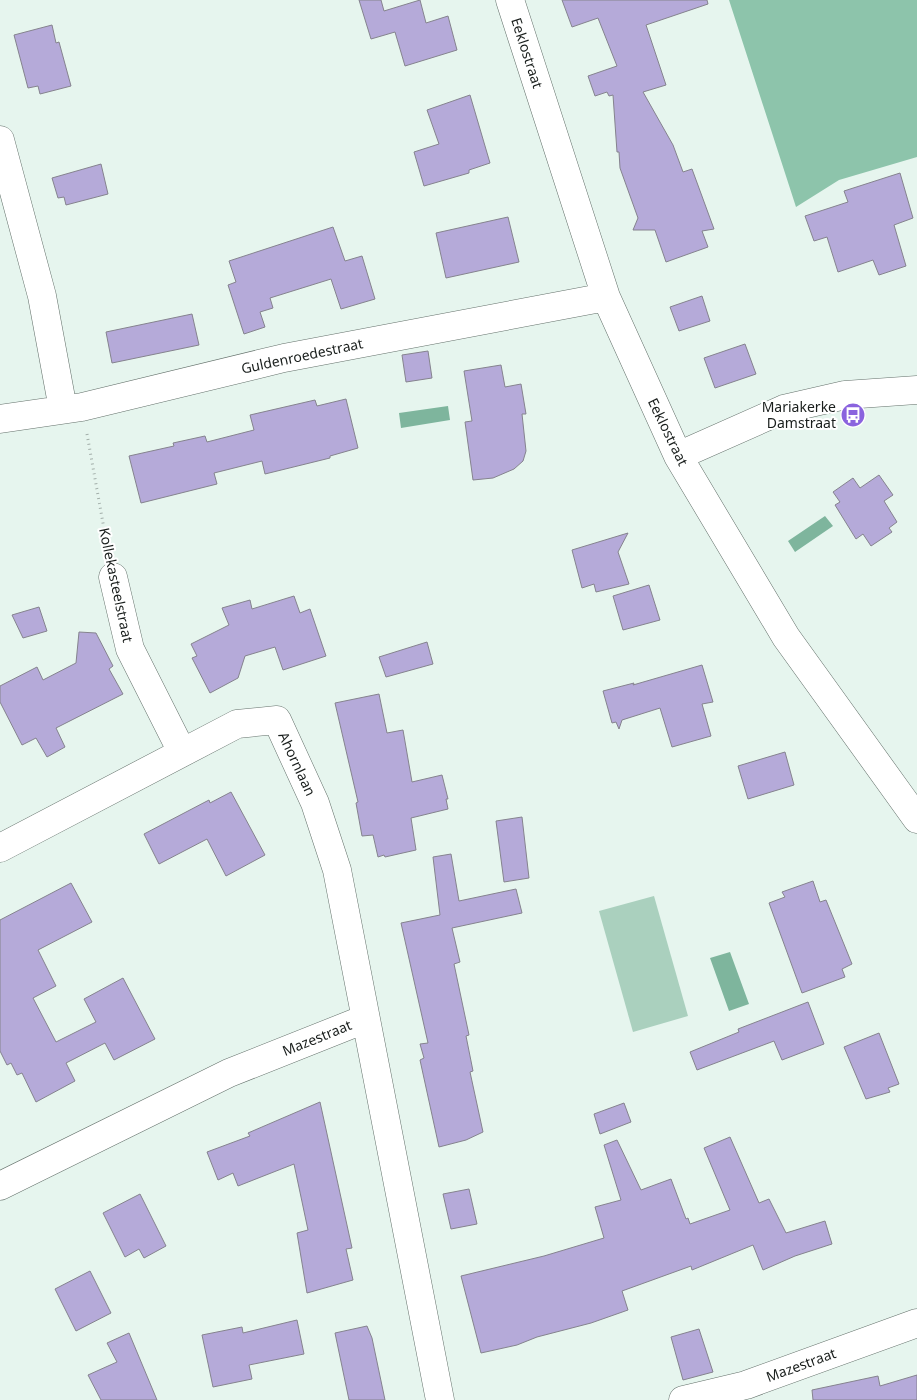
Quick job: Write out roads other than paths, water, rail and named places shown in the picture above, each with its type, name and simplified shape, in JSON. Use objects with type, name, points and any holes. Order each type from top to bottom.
[{"type":"street","name":"Eeklostraat","points":[[510,0],[606,297],[678,456],[786,637],[917,819]]},
{"type":"street","points":[[0,140],[73,408]]},
{"type":"street","name":"Guldenroedestraat","points":[[0,419],[73,408],[284,358],[606,297]]},
{"type":"street","points":[[678,456],[784,409],[845,395],[917,390]]},
{"type":"street","name":"Kollekasteelstraat","points":[[113,577],[130,649],[182,752]]},
{"type":"street","name":"Ahornlaan","points":[[0,848],[237,724],[277,720],[315,803],[337,870],[365,1019]]},
{"type":"street","name":"Mazestraat","points":[[0,1186],[229,1073],[365,1019],[440,1400]]},
{"type":"street","name":"Mazestraat","points":[[683,1400],[752,1383],[917,1323]]},
{"type":"place","name":"Mariakerke Damstraat","points":[[853,415]]}]
